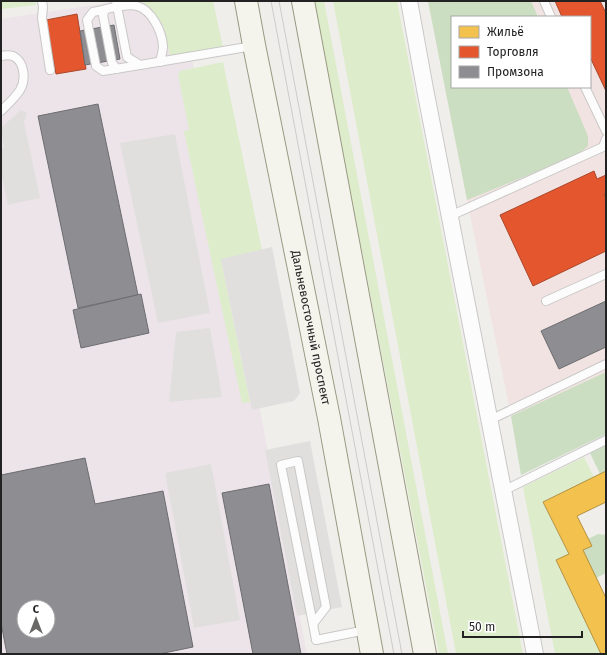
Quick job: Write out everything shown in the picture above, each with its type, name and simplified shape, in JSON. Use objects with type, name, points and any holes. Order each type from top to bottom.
[{"type":"main road","name":"Дальневосточный проспект","points":[[246,1],[329,418],[372,654]]},
{"type":"main road","points":[[302,1],[425,654]]},
{"type":"street","points":[[409,1],[535,654]]},
{"type":"lane","points":[[42,1],[42,18],[50,70]]},
{"type":"lane","points":[[544,1],[551,16]]},
{"type":"lane","points":[[160,62],[163,47],[161,33],[157,25],[146,11],[137,6],[117,4],[105,10],[93,12],[87,20],[96,66],[103,71],[160,62],[254,46]]},
{"type":"lane","points":[[117,4],[127,57],[140,65]]},
{"type":"lane","points":[[105,10],[103,15],[112,63],[117,69]]},
{"type":"lane","points":[[1,56],[12,56],[19,61],[23,68],[22,84],[19,91],[1,111]]},
{"type":"lane","points":[[585,88],[606,131]]},
{"type":"lane","points":[[450,216],[603,147],[606,139]]},
{"type":"lane","points":[[546,301],[606,274]]},
{"type":"lane","points":[[490,420],[606,364]]},
{"type":"lane","points":[[503,491],[606,440]]},
{"type":"lane","points":[[313,624],[326,607],[298,461],[281,465],[316,640],[368,630]]},
{"type":"shaded area","points":[[120,1],[181,1],[307,654],[1,654],[1,19]]},
{"type":"shaded area","points":[[428,1],[606,1],[606,372],[511,416]]},
{"type":"shaded area","points":[[21,110],[27,113],[24,122],[40,198],[8,205],[1,171],[1,148],[4,148],[1,128]]},
{"type":"shaded area","points":[[175,134],[210,313],[158,323],[120,143]]},
{"type":"shaded area","points":[[272,247],[300,393],[294,401],[252,410],[221,259]]},
{"type":"shaded area","points":[[210,328],[222,397],[169,402],[176,332]]},
{"type":"shaded area","points":[[310,441],[342,607],[297,616],[265,450]]},
{"type":"shaded area","points":[[211,464],[240,620],[194,628],[165,473]]},
{"type":"green space","points":[[1,1],[35,1],[36,5],[1,9]]},
{"type":"green space","points":[[134,1],[213,1],[223,47],[170,56],[163,25],[145,4]]},
{"type":"green space","points":[[314,1],[324,1],[448,654],[439,654]]},
{"type":"green space","points":[[333,1],[397,1],[523,654],[456,654]]},
{"type":"green space","points":[[428,1],[531,1],[538,16],[451,16],[451,88],[567,88],[588,136],[588,146],[577,155],[467,200]]},
{"type":"green space","points":[[223,62],[262,250],[221,260],[250,402],[242,403],[184,131],[189,130],[178,75],[180,71]]},
{"type":"green space","points":[[606,372],[606,434],[521,475],[511,416]]},
{"type":"green space","points":[[606,445],[606,471],[600,474],[590,453]]},
{"type":"green space","points":[[584,457],[594,477],[543,502],[569,554],[556,561],[601,654],[555,654],[523,487]]},
{"type":"green space","points":[[598,534],[606,535],[606,573],[596,578],[583,550],[591,546],[588,539]]},
{"type":"building: Жильё","points":[[606,471],[606,502],[577,516],[592,546],[583,550],[606,598],[606,654],[601,654],[556,560],[569,554],[543,502]]},
{"type":"building: Торговля","points":[[555,1],[600,1],[606,13],[606,91],[591,59],[591,16],[562,16]]},
{"type":"building: Торговля","points":[[77,14],[86,69],[56,74],[46,20]]},
{"type":"building: Торговля","points":[[594,171],[597,179],[606,175],[606,194],[604,194],[606,198],[606,251],[533,286],[500,215]]},
{"type":"building: Промзона","points":[[114,25],[120,59],[85,65],[80,31]]},
{"type":"building: Промзона","points":[[98,104],[138,295],[78,308],[38,116]]},
{"type":"building: Промзона","points":[[141,294],[149,333],[81,348],[73,310]]},
{"type":"building: Промзона","points":[[606,301],[606,347],[559,369],[541,331]]},
{"type":"building: Промзона","points":[[85,458],[95,504],[163,491],[193,647],[159,654],[7,654],[1,623],[1,475]]},
{"type":"building: Промзона","points":[[269,484],[301,654],[253,654],[222,493]]},
{"type":"tram line","points":[[271,1],[394,654]]},
{"type":"tram line","points":[[279,1],[402,654]]}]
